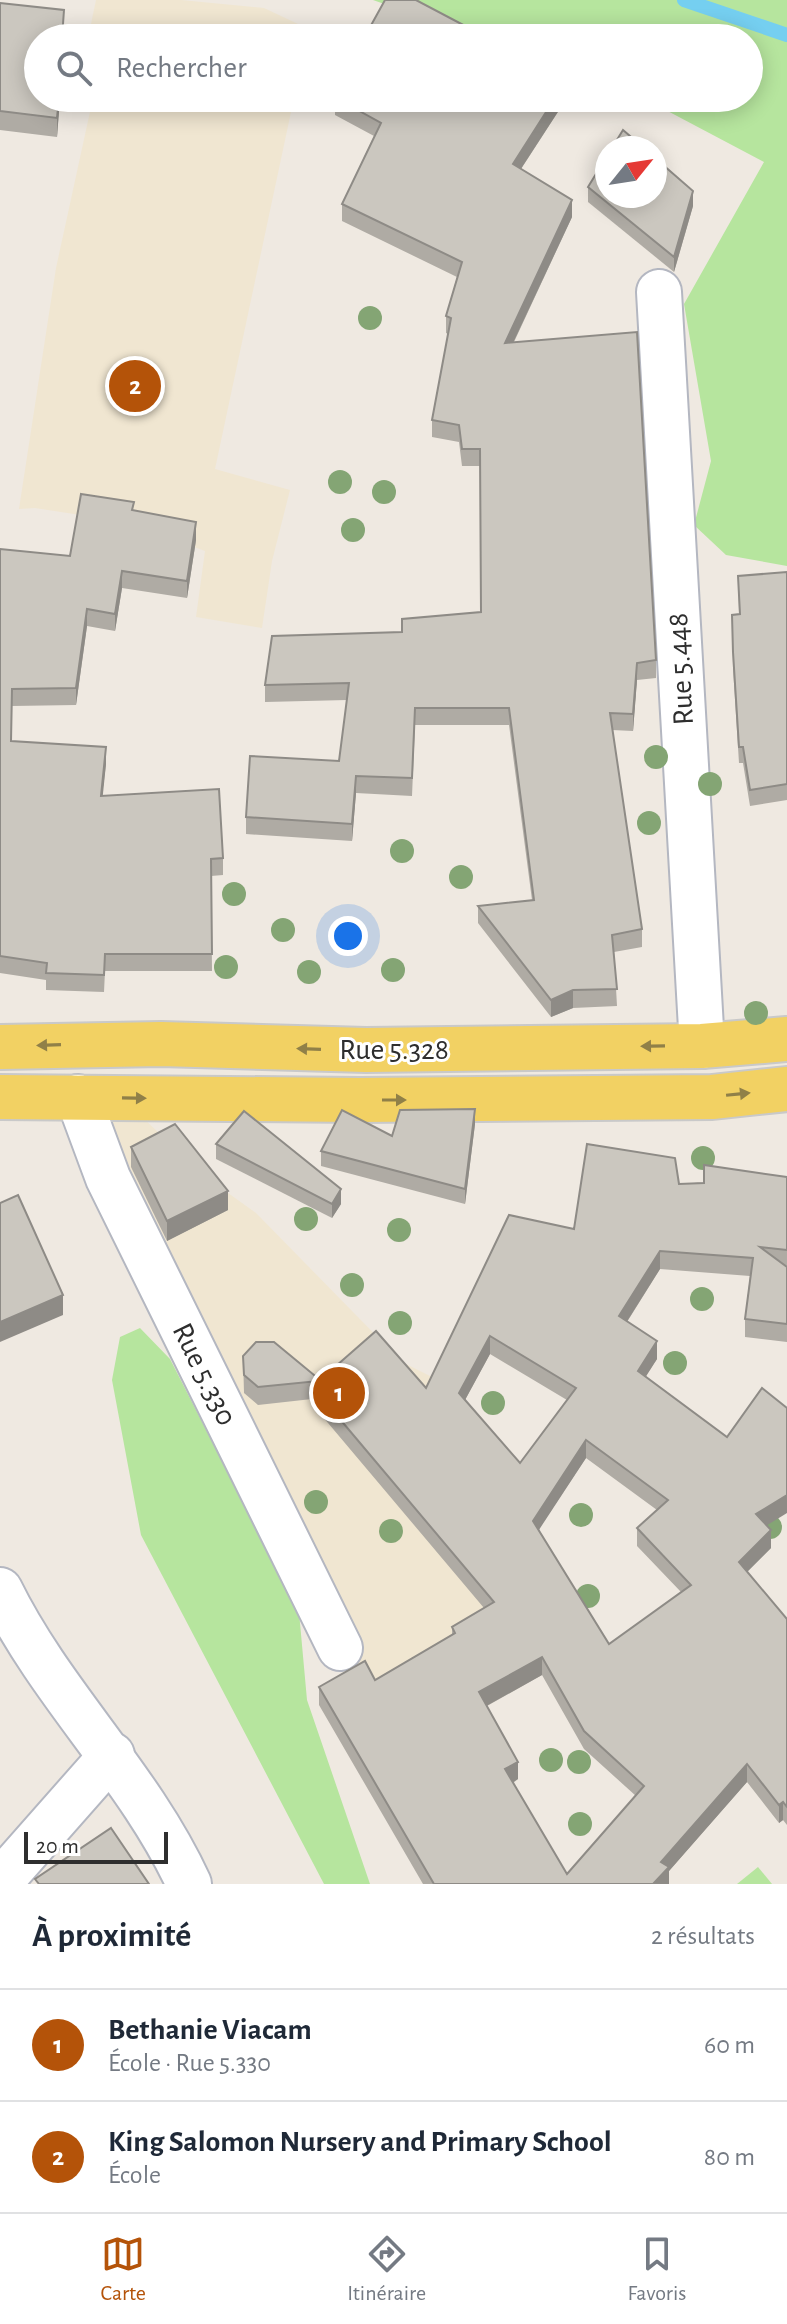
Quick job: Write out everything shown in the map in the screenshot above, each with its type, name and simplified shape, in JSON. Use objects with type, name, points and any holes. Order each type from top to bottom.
[{"type":"main road","name":"Rue 5.328","points":[[0,1047],[161,1044],[366,1050],[702,1046],[787,1039]]},
{"type":"main road","name":"Rue 5.328","points":[[0,1097],[376,1100],[712,1097],[787,1089]]},
{"type":"street","name":"Rue 5.448","points":[[659,292],[702,1046]]},
{"type":"street","name":"Rue 5.330","points":[[78,1097],[108,1178],[340,1648]]},
{"type":"street","points":[[0,1590],[17,1624],[57,1687],[112,1755],[173,1849],[189,1884]]},
{"type":"street","points":[[0,1882],[112,1755]]},
{"type":"shaded area","points":[[96,0],[181,0],[264,8],[298,24],[91,24]]},
{"type":"shaded area","points":[[90,112],[291,112],[215,469],[290,490],[272,561],[262,628],[196,617],[205,551],[126,522],[35,508],[19,509],[56,268]]},
{"type":"shaded area","points":[[82,1109],[139,1114],[203,1175],[256,1213],[402,1362],[440,1381],[561,1583],[377,1697],[365,1679],[150,1234]]},
{"type":"green space","points":[[373,0],[787,0],[787,566],[726,555],[694,525],[711,461],[684,304],[764,162],[669,112],[763,112],[763,24],[441,24]]},
{"type":"green space","points":[[140,1328],[170,1359],[299,1612],[307,1700],[370,1884],[324,1884],[141,1535],[112,1380],[120,1337]]},
{"type":"green space","points":[[758,1867],[772,1884],[737,1884]]},
{"type":"building","points":[[385,0],[416,0],[461,24],[372,24]]},
{"type":"building","points":[[0,3],[64,10],[63,24],[24,24],[24,112],[58,112],[57,118],[0,111]]},
{"type":"building","points":[[361,112],[546,112],[513,164],[572,200],[505,343],[637,332],[656,660],[637,663],[633,714],[610,713],[642,929],[612,935],[617,989],[573,990],[551,1000],[478,906],[534,900],[509,708],[415,708],[412,778],[356,776],[352,824],[246,817],[250,756],[339,761],[349,683],[265,685],[272,636],[402,632],[402,619],[481,612],[480,449],[462,449],[459,425],[432,420],[451,318],[446,316],[462,262],[342,204],[381,123]]},
{"type":"building","points":[[667,168],[693,191],[674,257],[614,208],[667,208]]},
{"type":"building","points":[[595,176],[595,193],[588,187]]},
{"type":"building","points":[[81,494],[134,502],[132,510],[196,522],[187,581],[122,571],[115,614],[87,609],[76,688],[12,689],[11,741],[106,747],[101,796],[219,789],[223,858],[211,859],[212,954],[105,954],[104,975],[46,973],[47,963],[0,956],[0,549],[70,556]]},
{"type":"building","points":[[787,572],[787,784],[750,790],[743,747],[739,747],[733,652],[732,615],[740,614],[738,576]]},
{"type":"building","points":[[475,1109],[465,1189],[321,1151],[342,1110],[392,1136],[400,1110]]},
{"type":"building","points":[[244,1111],[341,1189],[332,1204],[216,1144]]},
{"type":"building","points":[[175,1124],[228,1191],[167,1221],[131,1147]]},
{"type":"building","points":[[587,1144],[675,1158],[679,1184],[704,1183],[704,1165],[787,1177],[787,1250],[760,1247],[787,1267],[787,1324],[745,1319],[753,1258],[660,1251],[619,1316],[657,1341],[638,1371],[727,1437],[762,1388],[787,1408],[787,1495],[756,1514],[771,1530],[739,1562],[787,1619],[787,1807],[783,1802],[779,1805],[747,1764],[661,1862],[669,1867],[653,1884],[434,1884],[319,1687],[365,1661],[375,1680],[455,1633],[452,1627],[494,1602],[312,1386],[318,1381],[258,1387],[244,1375],[243,1356],[256,1342],[274,1342],[320,1380],[376,1331],[426,1388],[509,1215],[574,1229]],"holes":[[[490,1336],[576,1388],[520,1463],[459,1393]],[[586,1440],[668,1500],[637,1528],[691,1585],[609,1644],[533,1521]],[[542,1657],[584,1731],[644,1786],[567,1874],[505,1769],[518,1762],[479,1692]]]},
{"type":"building","points":[[18,1195],[63,1295],[0,1322],[0,1203]]},
{"type":"building","points":[[111,1828],[149,1884],[39,1884],[35,1879]]},
{"type":"waterway","points":[[684,0],[755,24]]},
{"type":"waterway","points":[[763,27],[787,35]]},
{"type":"place","name":"King Salomon Nursery and Primary School","points":[[135,386]]},
{"type":"place","name":"Bethanie Viacam","points":[[339,1393]]}]
